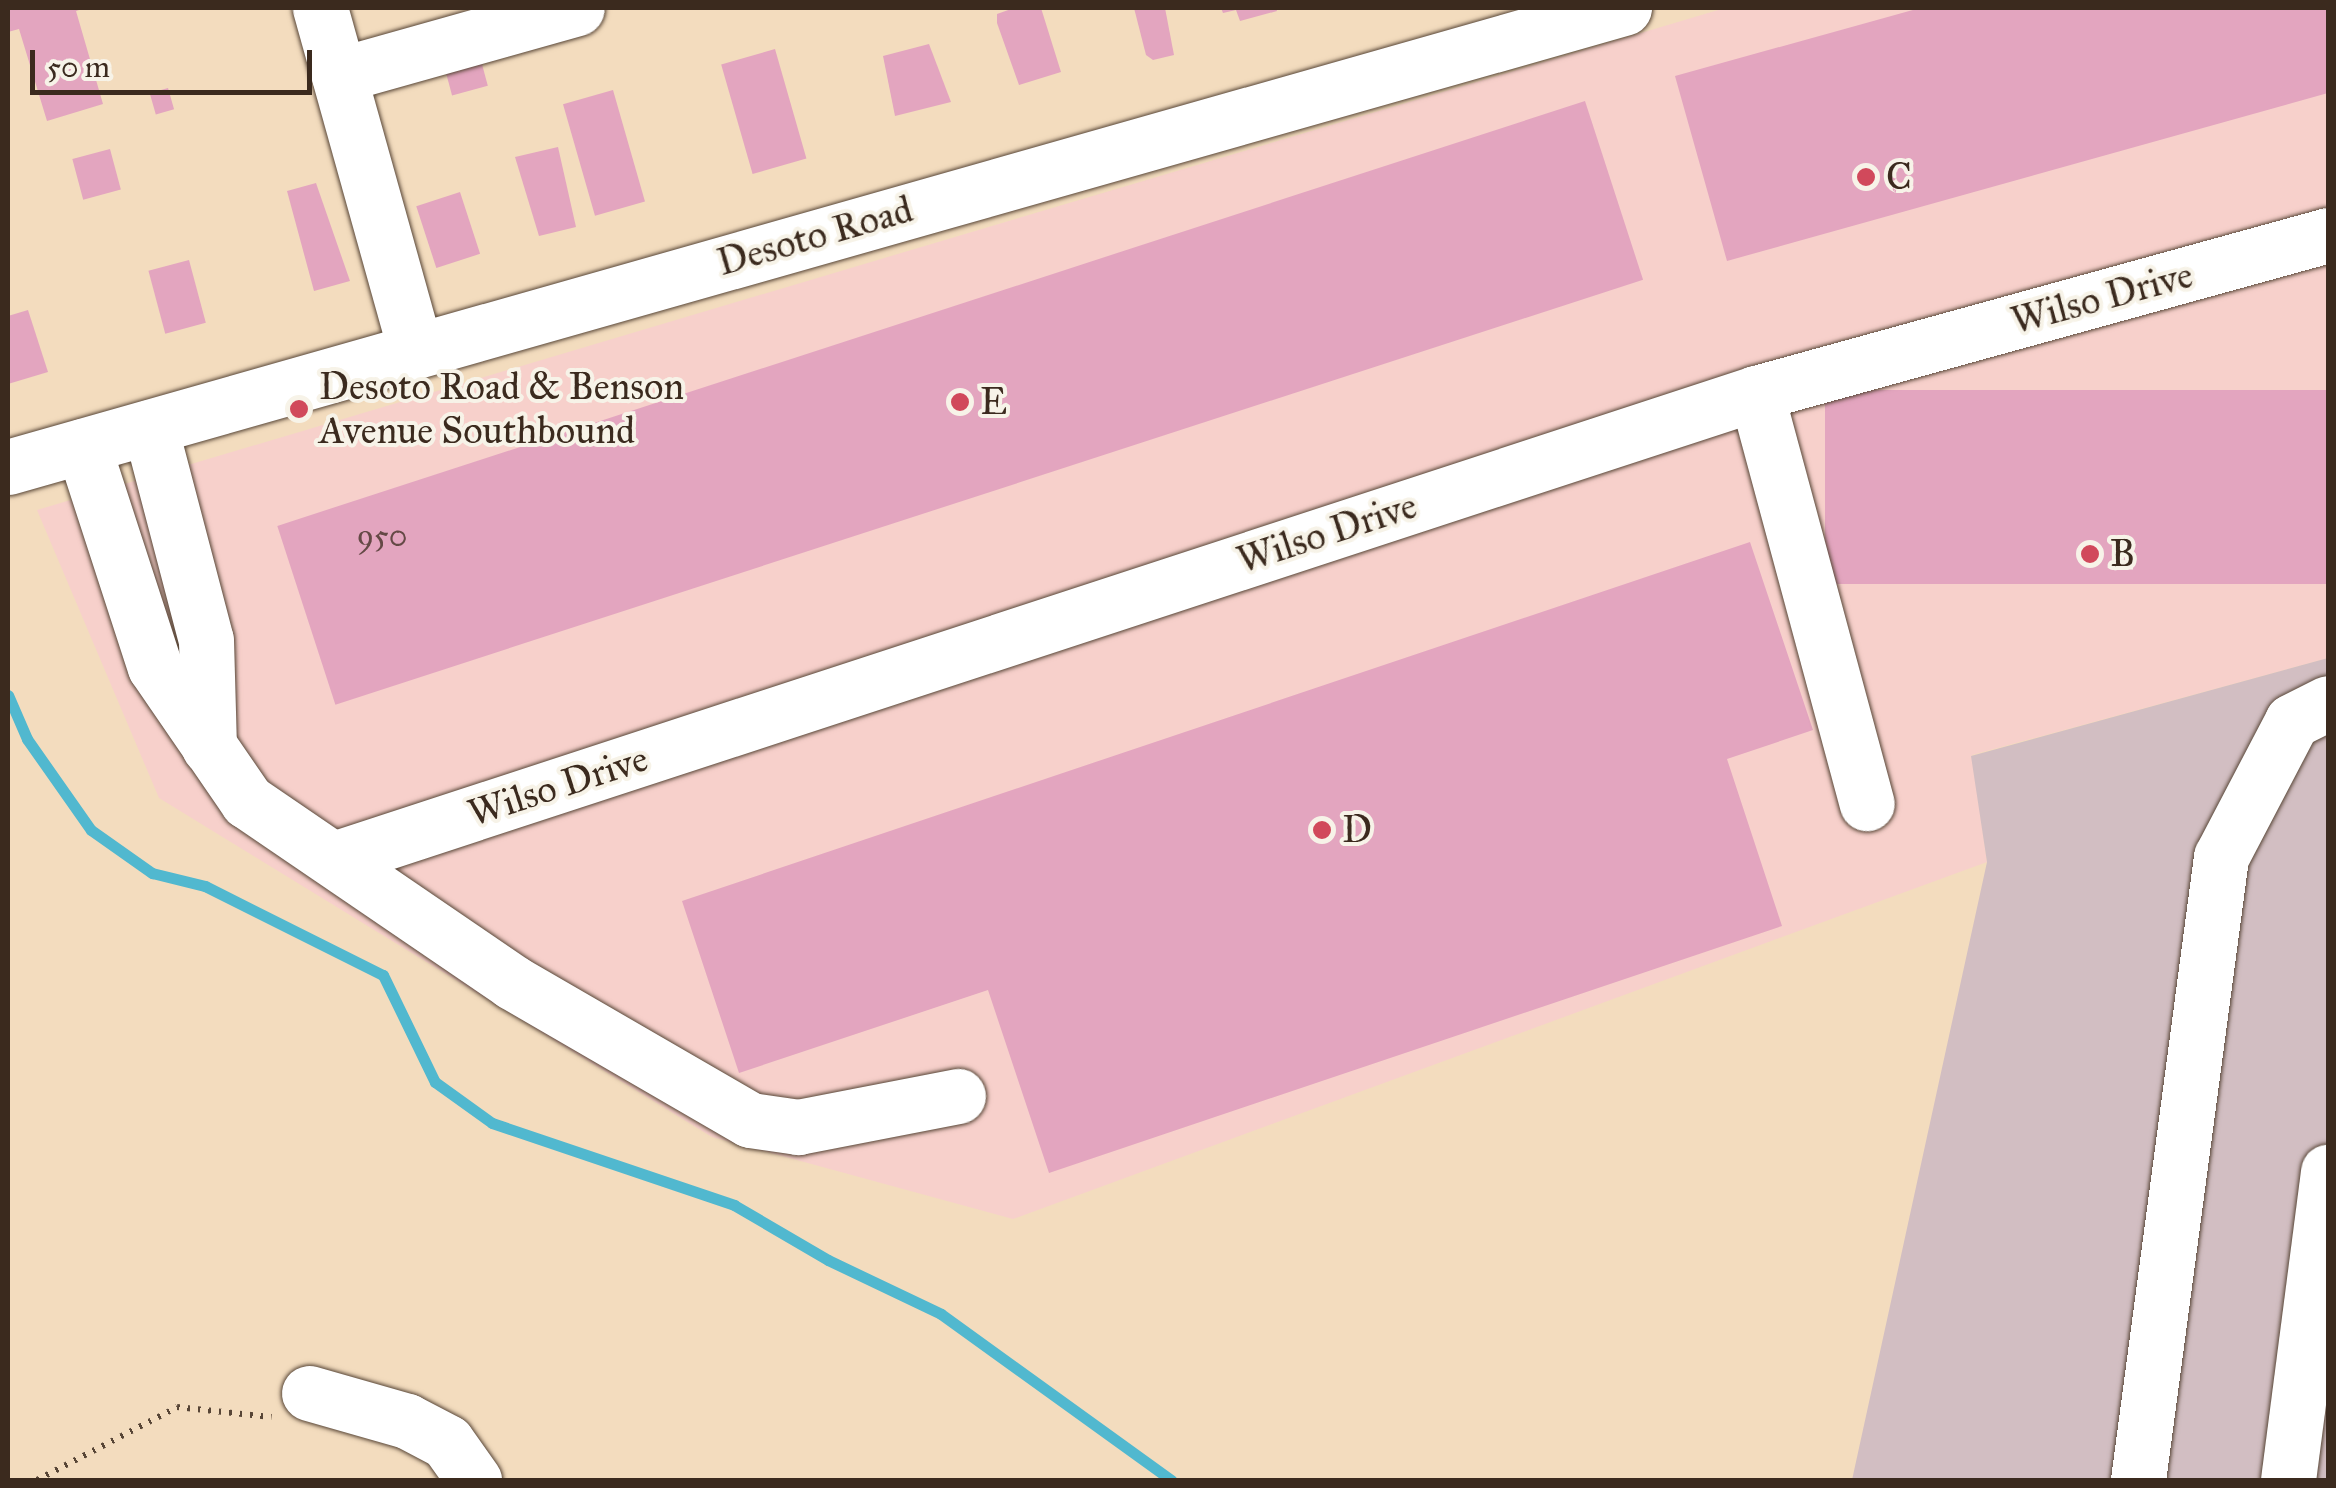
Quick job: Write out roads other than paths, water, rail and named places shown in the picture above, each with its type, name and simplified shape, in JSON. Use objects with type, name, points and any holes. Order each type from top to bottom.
[{"type":"street","points":[[320,8],[415,350]]},
{"type":"street","points":[[339,74],[577,8]]},
{"type":"street","name":"Desoto Road","points":[[8,467],[1624,8]]},
{"type":"street","name":"Wilso Drive","points":[[334,858],[1756,393],[2328,235]]},
{"type":"street","points":[[1756,393],[1867,804]]},
{"type":"street","points":[[150,427],[206,640],[209,747]]},
{"type":"street","points":[[82,446],[155,667],[247,801],[512,982],[750,1120],[798,1126],[958,1096]]},
{"type":"street","points":[[2138,1480],[2220,857],[2292,721],[2328,702]]},
{"type":"street","points":[[2288,1480],[2328,1172]]},
{"type":"street","points":[[295,1406],[407,1421],[447,1442],[474,1480]]},
{"type":"waterway","points":[[8,695],[27,739],[91,830],[152,873],[205,886],[383,975],[435,1082],[492,1123],[734,1205],[828,1260],[941,1314],[1171,1480]]},
{"type":"place","name":"C","points":[[1866,177]]},
{"type":"place","name":"E","points":[[960,402]]},
{"type":"place","name":"Desoto Road & Benson Avenue Southbound","points":[[299,409]]},
{"type":"place","name":"B","points":[[2090,554]]},
{"type":"place","name":"D","points":[[1322,830]]}]
